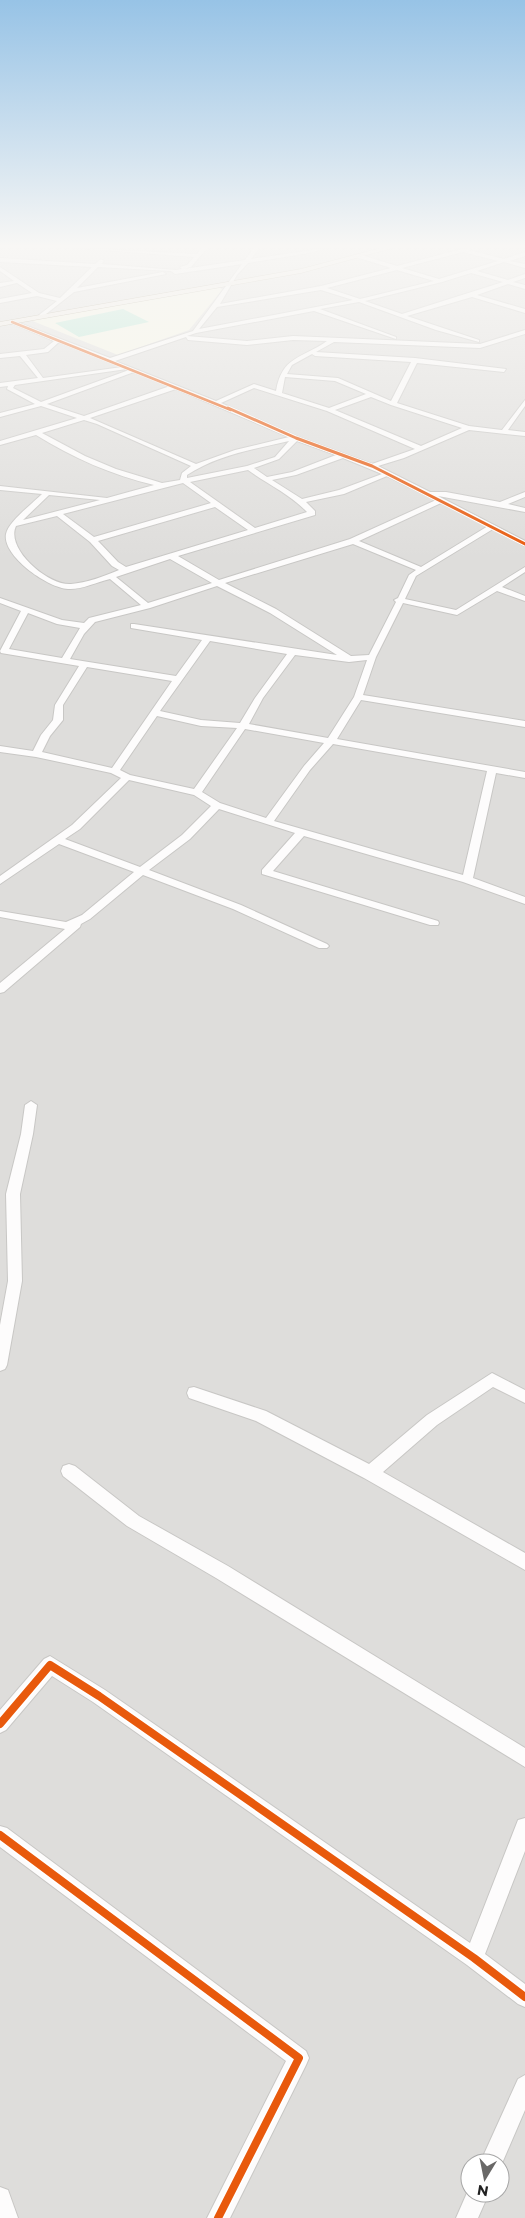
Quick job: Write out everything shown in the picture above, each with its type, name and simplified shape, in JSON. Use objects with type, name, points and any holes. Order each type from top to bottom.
[{"type":"street","points":[[0,356],[46,352]]},
{"type":"street","points":[[88,352],[216,403],[296,438],[372,466],[494,526],[525,544]]},
{"type":"street","points":[[111,360],[137,352]]},
{"type":"street","points":[[279,394],[280,378],[292,360],[313,352]]},
{"type":"street","points":[[22,354],[42,380]]},
{"type":"street","points":[[307,354],[415,360],[504,370]]},
{"type":"street","points":[[393,404],[415,360]]},
{"type":"street","points":[[0,385],[132,370]]},
{"type":"street","points":[[0,415],[41,404],[132,370]]},
{"type":"street","points":[[282,375],[336,379],[393,404],[468,428],[525,434]]},
{"type":"street","points":[[13,384],[9,388],[41,404],[99,423],[194,465]]},
{"type":"street","points":[[216,403],[254,386],[329,410],[422,449]]},
{"type":"street","points":[[0,443],[83,419],[174,387]]},
{"type":"street","points":[[329,410],[372,394]]},
{"type":"street","points":[[504,432],[525,402]]},
{"type":"street","points":[[372,466],[422,449],[468,428]]},
{"type":"street","points":[[38,433],[76,454],[126,476],[163,485]]},
{"type":"street","points":[[183,480],[184,474],[194,465],[296,438]]},
{"type":"street","points":[[13,525],[183,480],[217,476],[249,468],[277,458],[296,438]]},
{"type":"street","points":[[264,480],[294,474],[343,455]]},
{"type":"street","points":[[48,492],[13,525],[8,538],[19,558],[31,568],[63,587],[70,587],[312,513],[303,501],[264,480],[249,468]]},
{"type":"street","points":[[303,501],[341,492],[387,474]]},
{"type":"street","points":[[183,480],[254,531]]},
{"type":"street","points":[[0,488],[98,498],[130,495]]},
{"type":"street","points":[[427,494],[446,494],[525,510]]},
{"type":"street","points":[[501,504],[525,494]]},
{"type":"street","points":[[65,660],[81,635],[84,626],[92,620],[147,606],[353,541],[440,501]]},
{"type":"street","points":[[93,540],[216,504]]},
{"type":"street","points":[[60,514],[93,540],[115,564],[125,570]]},
{"type":"street","points":[[268,822],[307,768],[331,741],[358,697],[372,657],[393,618],[398,600],[413,575],[420,569],[494,526]]},
{"type":"street","points":[[353,541],[420,569]]},
{"type":"street","points":[[173,557],[273,611],[349,659]]},
{"type":"street","points":[[398,600],[457,613],[525,569]]},
{"type":"street","points":[[111,576],[147,606]]},
{"type":"street","points":[[497,588],[523,597]]},
{"type":"street","points":[[0,600],[60,622],[84,626]]},
{"type":"street","points":[[26,609],[1,652],[85,663],[176,679]]},
{"type":"street","points":[[134,626],[293,652],[349,659],[372,657]]},
{"type":"street","points":[[114,771],[156,713],[176,679],[208,638]]},
{"type":"street","points":[[197,793],[224,750],[243,726],[259,698],[293,652]]},
{"type":"street","points":[[36,754],[46,735],[58,720],[59,705],[66,691],[85,663]]},
{"type":"street","points":[[358,697],[525,724]]},
{"type":"street","points":[[156,713],[201,723],[243,726],[525,775]]},
{"type":"street","points":[[0,748],[114,771],[127,777],[197,793],[217,805],[268,822],[466,880],[525,901]]},
{"type":"street","points":[[466,880],[492,769]]},
{"type":"street","points":[[0,881],[94,811],[127,777]]},
{"type":"street","points":[[0,989],[168,849],[186,837],[217,805]]},
{"type":"street","points":[[302,832],[266,872],[434,923]]},
{"type":"street","points":[[57,840],[237,907],[323,946]]},
{"type":"street","points":[[0,914],[68,926],[86,917]]},
{"type":"street","points":[[0,1365],[15,1281],[14,1194],[27,1134],[31,1105]]},
{"type":"street","points":[[370,1473],[432,1420],[492,1379],[525,1397]]},
{"type":"street","points":[[194,1393],[261,1416],[370,1473],[525,1562]]},
{"type":"street","points":[[69,1471],[133,1521],[222,1572],[525,1758]]},
{"type":"street","points":[[0,1724],[50,1665],[99,1696],[474,1958],[525,1997]]},
{"type":"street","points":[[474,1958],[525,1827]]},
{"type":"street","points":[[0,1834],[299,2058],[218,2218]]},
{"type":"street","points":[[495,2153],[525,2086]]},
{"type":"street","points":[[0,2198],[7,2218]]},
{"type":"street","points":[[467,2218],[474,2203]]},
{"type":"shaded area","points":[[0,352],[525,352],[525,2218],[0,2218]]},
{"type":"shaded area","points":[[109,352],[128,352],[118,355]]},
{"type":"cycle path","points":[[87,352],[200,396],[296,438],[372,466],[493,526],[525,544]]},
{"type":"cycle path","points":[[0,1724],[50,1665],[99,1696],[474,1958],[525,1997]]},
{"type":"cycle path","points":[[0,1835],[299,2058],[218,2218]]}]
